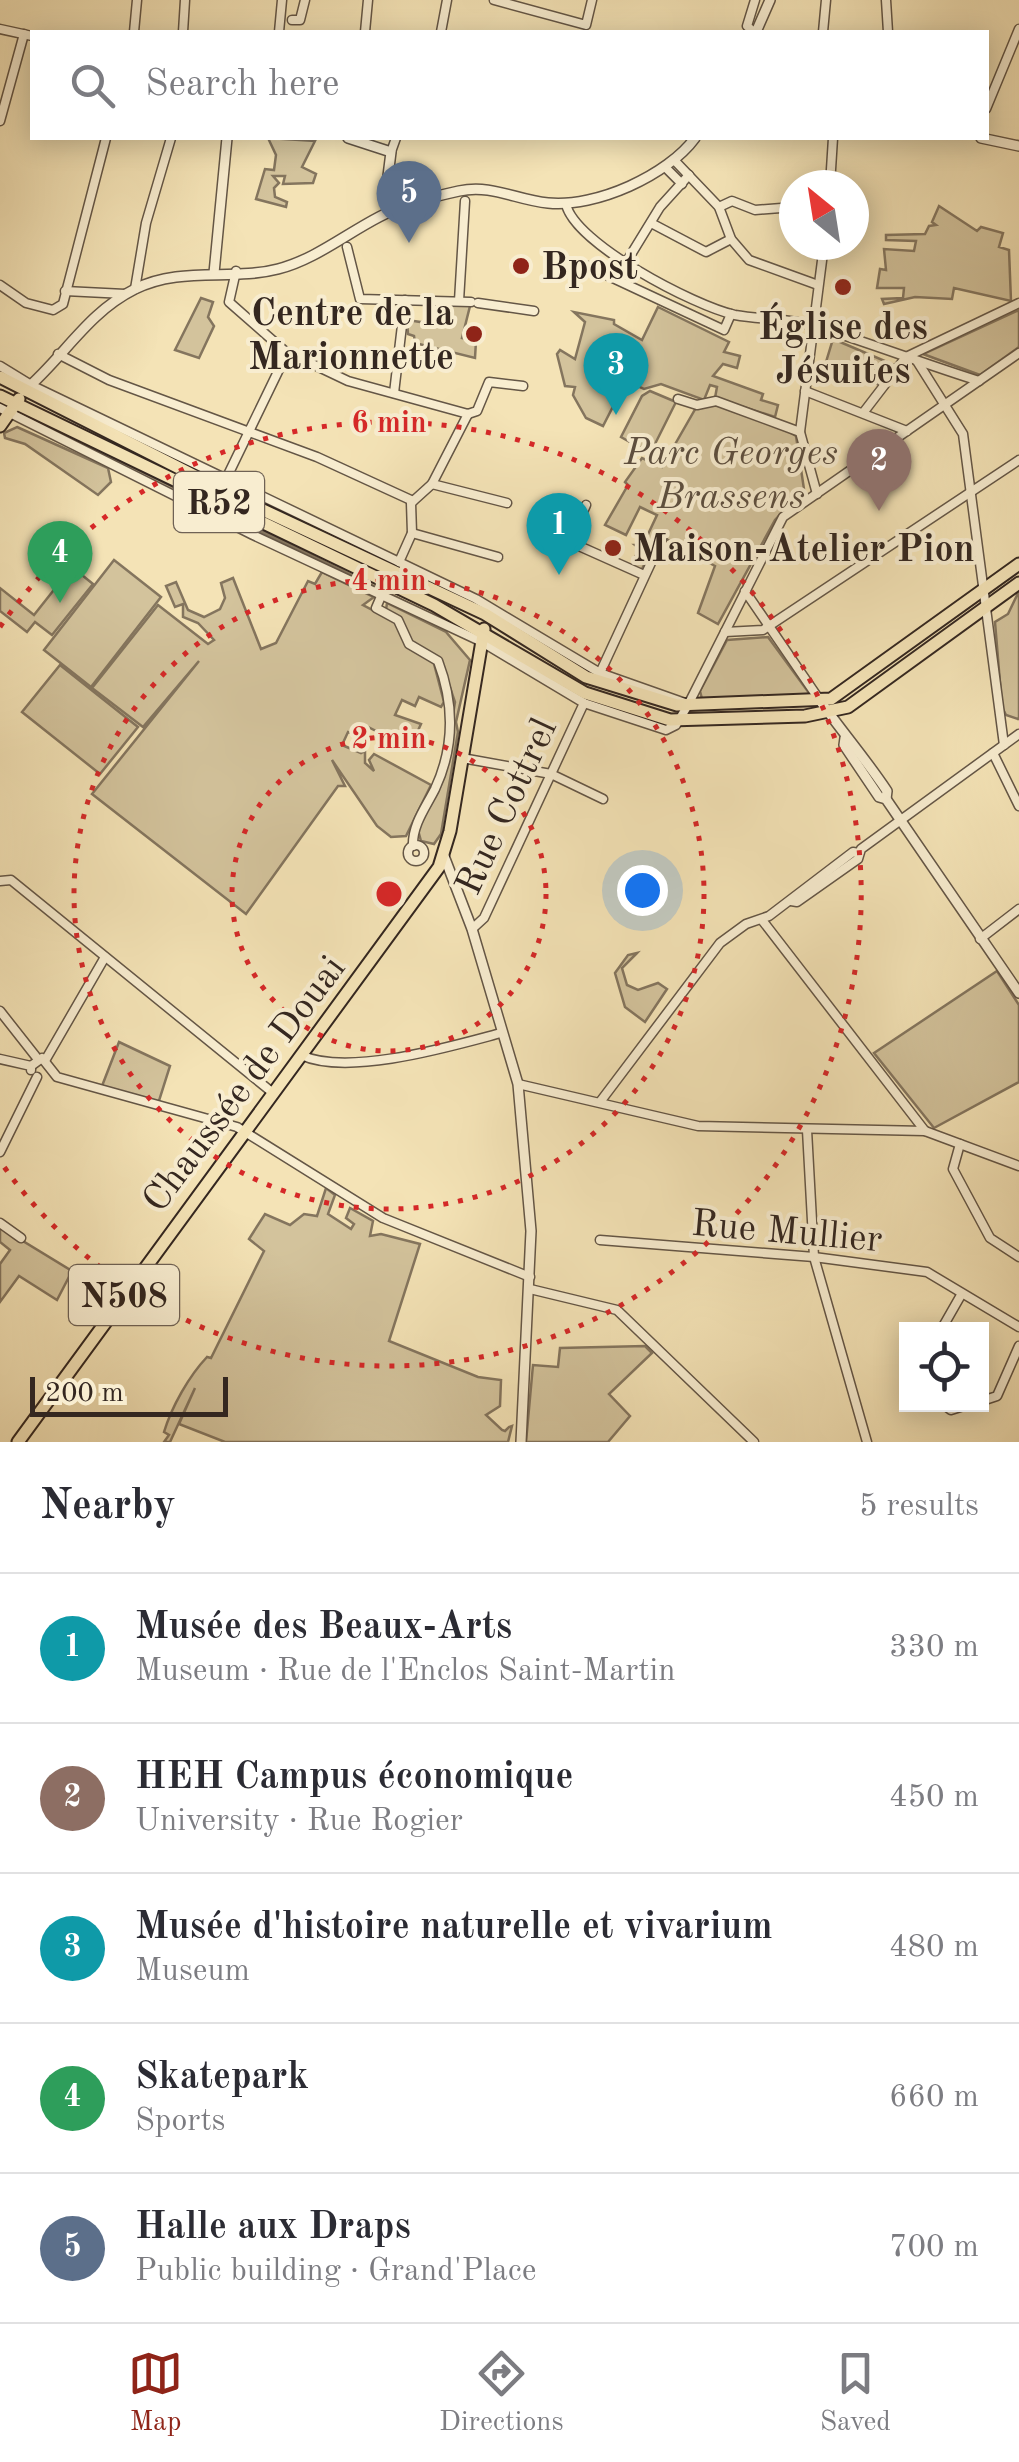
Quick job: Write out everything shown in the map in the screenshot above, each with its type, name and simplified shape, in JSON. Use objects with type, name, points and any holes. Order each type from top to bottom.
[{"type":"main road","name":"R52","points":[[0,378],[17,400]]},
{"type":"main road","name":"R52","points":[[0,388],[17,400],[434,604],[484,624],[586,677],[654,701],[688,706],[821,702],[848,689],[1019,564]]},
{"type":"main road","name":"R52","points":[[0,396],[92,434],[136,447],[455,600],[585,692],[676,720],[829,714],[848,707],[1019,583]]},
{"type":"main road","points":[[0,426],[17,400]]},
{"type":"main road","name":"N508","points":[[445,854],[484,624]]},
{"type":"main road","name":"Chaussée de Douai","points":[[18,1442],[445,854]]},
{"type":"street","points":[[134,30],[138,0]]},
{"type":"street","points":[[183,30],[185,0]]},
{"type":"street","points":[[279,30],[282,0]]},
{"type":"street","points":[[292,20],[300,20],[305,0]]},
{"type":"street","points":[[365,30],[368,0]]},
{"type":"street","points":[[442,30],[447,0]]},
{"type":"street","points":[[494,0],[586,25],[592,0]]},
{"type":"street","points":[[533,11],[535,0]]},
{"type":"street","points":[[752,30],[747,26],[754,0]]},
{"type":"street","points":[[756,30],[770,0]]},
{"type":"street","points":[[823,30],[826,0]]},
{"type":"street","points":[[886,0],[888,30]]},
{"type":"street","points":[[989,102],[1019,28]]},
{"type":"street","points":[[0,29],[28,35],[0,121]]},
{"type":"street","points":[[0,285],[26,303],[58,308],[105,140]]},
{"type":"street","points":[[17,400],[81,328],[130,292],[170,140]]},
{"type":"street","points":[[214,274],[227,140]]},
{"type":"street","points":[[354,140],[391,152]]},
{"type":"street","points":[[394,210],[386,192],[395,140]]},
{"type":"street","points":[[65,291],[130,292],[214,274],[278,269],[345,243],[394,210],[479,188],[566,204],[672,166],[693,140]]},
{"type":"street","points":[[831,170],[833,140]]},
{"type":"street","points":[[989,140],[1019,146]]},
{"type":"street","points":[[672,166],[689,175],[719,207],[731,238],[749,260],[818,285]]},
{"type":"street","points":[[672,166],[682,184]]},
{"type":"street","points":[[616,279],[651,223],[689,175]]},
{"type":"street","points":[[459,301],[466,201]]},
{"type":"street","points":[[719,207],[732,201],[762,211],[779,209]]},
{"type":"street","points":[[566,204],[570,222],[650,278],[731,314],[813,324],[979,381]]},
{"type":"street","points":[[651,223],[706,252],[731,238]]},
{"type":"street","points":[[345,243],[360,299],[459,301],[534,311]]},
{"type":"street","points":[[600,244],[587,265],[724,330],[731,314]]},
{"type":"street","points":[[817,494],[800,432],[822,260]]},
{"type":"street","points":[[236,271],[229,302],[287,352],[348,381],[468,414],[477,411],[489,382],[523,386]]},
{"type":"street","points":[[394,393],[405,300]]},
{"type":"street","points":[[862,413],[906,357],[1019,303]]},
{"type":"street","points":[[226,478],[287,352]]},
{"type":"street","points":[[17,400],[226,478],[399,562],[584,703],[666,730],[676,725],[688,706],[784,516],[1019,353]]},
{"type":"street","points":[[58,354],[110,380],[249,431],[413,501]]},
{"type":"street","points":[[917,361],[963,434],[1004,745]]},
{"type":"street","points":[[0,366],[17,400],[382,594],[484,624],[688,706]]},
{"type":"street","points":[[805,391],[907,431]]},
{"type":"street","points":[[678,399],[697,405],[716,401],[800,432]]},
{"type":"street","points":[[399,562],[412,533],[413,501],[432,484],[468,414]]},
{"type":"street","points":[[726,632],[769,626],[1019,460]]},
{"type":"street","points":[[432,484],[508,503]]},
{"type":"street","points":[[586,505],[570,542],[644,575]]},
{"type":"street","points":[[412,533],[498,557]]},
{"type":"street","points":[[600,672],[662,539]]},
{"type":"street","points":[[745,591],[845,738],[844,744],[880,797],[886,799],[1019,993]]},
{"type":"street","points":[[382,594],[376,608],[398,620],[409,644],[438,661],[453,708],[439,780],[412,833],[413,846],[445,854],[472,929],[518,1084],[531,1232],[521,1442]]},
{"type":"street","name":"Rue Cottrel","points":[[472,929],[484,918],[584,703]]},
{"type":"street","points":[[600,1102],[720,942],[746,924],[762,920],[791,901],[797,902],[837,874],[900,820],[1019,734]]},
{"type":"street","points":[[992,753],[1019,806]]},
{"type":"street","points":[[462,758],[551,774],[603,799]]},
{"type":"street","points":[[1,880],[11,880],[273,1093]]},
{"type":"street","points":[[980,939],[1019,909]]},
{"type":"street","points":[[762,920],[925,1131]]},
{"type":"street","points":[[0,1152],[37,1077],[38,1061],[105,957]]},
{"type":"street","points":[[0,1011],[50,1072],[244,1132],[383,1218],[530,1283],[617,1310],[754,1442]]},
{"type":"street","points":[[301,1055],[323,1061],[390,1058],[501,1033]]},
{"type":"street","points":[[0,1058],[38,1061]]},
{"type":"street","points":[[37,1077],[50,1072]]},
{"type":"street","points":[[518,1084],[698,1126],[925,1131],[1019,1166]]},
{"type":"street","points":[[807,1130],[814,1257],[867,1442]]},
{"type":"street","points":[[960,1144],[952,1170],[990,1238],[1019,1257]]},
{"type":"street","points":[[0,1222],[21,1238]]},
{"type":"street","name":"Rue Mullier","points":[[600,1240],[814,1257],[926,1272],[1019,1328]]},
{"type":"street","points":[[946,1322],[961,1296]]},
{"type":"street","points":[[989,1399],[997,1396],[1019,1346]]},
{"type":"green space","points":[[269,140],[315,141],[302,167],[316,174],[313,183],[283,184],[285,176],[273,176],[279,183],[274,188],[275,197],[287,202],[286,207],[256,199],[265,169],[274,170],[276,155]]},
{"type":"green space","points":[[939,206],[977,231],[981,227],[1003,233],[999,247],[1009,250],[1011,301],[954,288],[952,299],[915,297],[884,304],[882,299],[903,298],[904,288],[877,288],[880,269],[886,270],[884,249],[914,251],[916,241],[886,240],[886,235],[925,234],[929,226],[936,225],[932,222]]},
{"type":"green space","points":[[201,298],[213,302],[208,317],[214,326],[199,358],[175,350]]},
{"type":"green space","points":[[436,303],[470,306],[462,338],[476,341],[475,358],[415,343],[414,336],[408,334],[407,320],[434,324]]},
{"type":"green space","points":[[658,307],[729,342],[724,352],[740,356],[737,368],[723,364],[713,376],[763,394],[761,400],[778,405],[775,417],[715,398],[717,387],[710,385],[704,400],[661,384],[644,389],[626,381],[603,426],[586,418],[573,395],[575,387],[565,386],[557,354],[560,350],[575,359],[585,322],[574,312],[614,320],[614,324],[642,340]]},
{"type":"green space","points":[[1019,310],[1019,347],[980,375],[923,354]]},
{"type":"green space","points":[[833,339],[892,364],[877,384],[826,362]]},
{"type":"green space","points":[[650,391],[676,402],[653,448],[644,450],[621,437],[642,396]]},
{"type":"green space","name":"Parc Georges Brassens","points":[[709,402],[766,418],[796,436],[804,489],[775,520],[718,624],[698,613],[715,566],[659,535],[641,571],[631,567],[639,548],[635,545],[643,545],[657,515],[640,507],[626,535],[605,525],[628,485],[625,482],[642,458],[662,467],[697,406]]},
{"type":"green space","points":[[37,420],[457,627],[35,424]]},
{"type":"green space","points":[[17,427],[108,468],[111,482],[98,495],[25,444],[5,438],[4,433]]},
{"type":"green space","points":[[114,560],[161,597],[91,687],[44,650]]},
{"type":"green space","points":[[72,567],[93,584],[52,635],[35,622],[27,632],[0,611],[0,588],[34,615]]},
{"type":"green space","points":[[322,572],[374,597],[363,605],[395,622],[407,647],[433,660],[444,702],[441,707],[419,697],[415,706],[402,700],[395,715],[421,724],[410,748],[366,726],[356,735],[348,732],[342,745],[365,751],[365,763],[374,771],[369,760],[374,754],[431,785],[406,836],[391,837],[377,826],[332,760],[345,786],[338,786],[246,914],[92,794],[199,661],[143,727],[92,688],[158,605],[208,644],[214,640],[198,623],[183,617],[183,604],[175,607],[166,586],[176,582],[188,610],[204,617],[220,609],[225,598],[221,583],[233,578],[261,649],[276,643],[308,581],[315,584]]},
{"type":"green space","points":[[1019,591],[1018,719],[1006,715],[1002,707],[995,622],[1008,614]]},
{"type":"green space","points":[[387,603],[446,632],[470,660],[456,722],[458,732],[441,834],[434,844],[421,841],[418,830],[443,776],[455,702],[440,658],[410,641],[400,619],[386,610]]},
{"type":"green space","points":[[768,637],[812,697],[702,699],[700,691],[727,640]]},
{"type":"green space","points":[[60,665],[138,727],[100,774],[22,712]]},
{"type":"green space","points":[[637,953],[622,968],[627,985],[638,990],[658,983],[667,989],[645,1022],[625,1007],[615,973],[628,955]]},
{"type":"green space","points":[[997,971],[1019,1005],[1019,1082],[934,1128],[874,1053]]},
{"type":"green space","points":[[119,1042],[170,1066],[158,1104],[102,1086]]},
{"type":"green space","points":[[326,1188],[335,1195],[328,1214],[351,1229],[354,1224],[346,1218],[350,1208],[373,1221],[370,1236],[381,1234],[420,1244],[389,1341],[478,1377],[501,1380],[500,1406],[486,1415],[502,1430],[512,1426],[508,1442],[225,1442],[179,1424],[195,1388],[170,1442],[164,1442],[176,1402],[200,1365],[211,1358],[264,1251],[249,1239],[265,1214],[290,1225],[304,1214],[317,1216]]},
{"type":"green space","points":[[0,1227],[72,1271],[57,1300],[19,1276],[0,1302],[0,1264],[10,1250],[0,1242]]},
{"type":"green space","points":[[645,1346],[652,1353],[609,1394],[630,1416],[608,1442],[526,1442],[533,1365],[558,1367],[560,1348]]},
{"type":"place","name":"Halle aux Draps","points":[[409,243]]},
{"type":"place","name":"Bpost","points":[[521,266]]},
{"type":"place","name":"Église des Jésuites","points":[[843,287]]},
{"type":"place","name":"Centre de la Marionnette","points":[[474,334]]},
{"type":"place","name":"Musée d'histoire naturelle et vivarium","points":[[616,415]]},
{"type":"place","name":"HEH Campus économique","points":[[879,511]]},
{"type":"place","name":"Maison-Atelier Pion","points":[[613,548]]},
{"type":"place","name":"Musée des Beaux-Arts","points":[[559,575]]},
{"type":"place","name":"Skatepark","points":[[60,603]]}]
